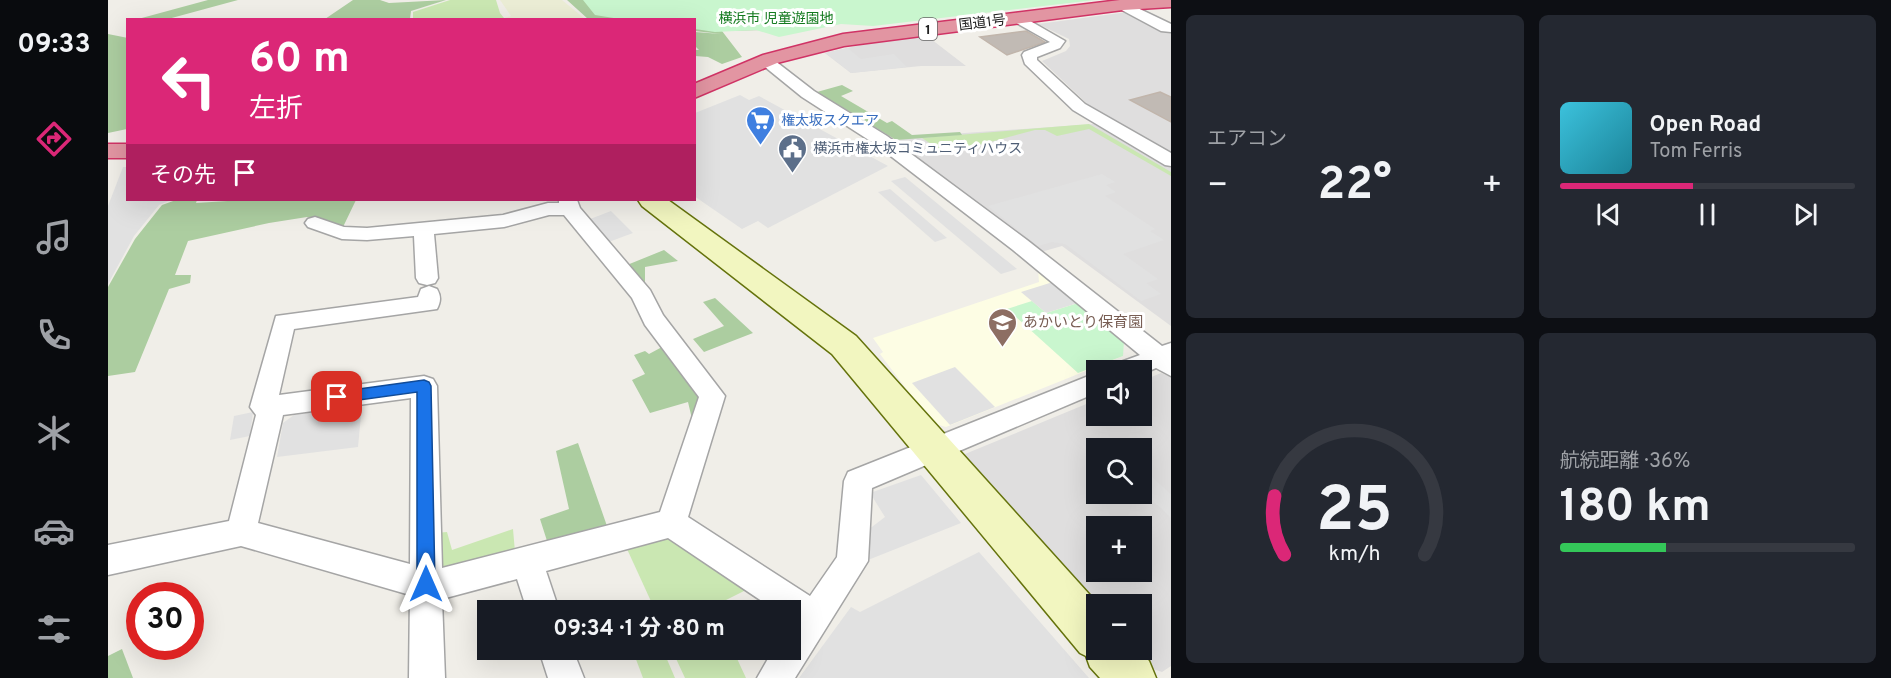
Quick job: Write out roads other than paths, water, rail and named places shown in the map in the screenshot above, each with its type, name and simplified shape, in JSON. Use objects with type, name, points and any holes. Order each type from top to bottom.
[{"type":"highway","name":"国道1号","points":[[696,91],[765,60],[808,47],[852,39],[1018,18],[1123,5],[1171,2]]},
{"type":"highway","points":[[108,151],[126,151]]},
{"type":"street","points":[[1123,5],[1166,28],[1171,28]]},
{"type":"street","points":[[1018,18],[1058,41],[1055,45],[1029,55],[1030,61],[1079,107],[1171,161]]},
{"type":"street","points":[[765,60],[808,94],[881,140],[1167,359]]},
{"type":"street","points":[[652,201],[844,345],[1086,625]]},
{"type":"street","points":[[315,223],[342,233],[367,234],[424,230],[504,221],[569,204],[642,295],[652,319],[712,396],[671,523]]},
{"type":"street","points":[[424,230],[429,303],[284,322],[262,407],[424,386],[427,678]]},
{"type":"street","points":[[1152,363],[1167,359]]},
{"type":"street","points":[[776,678],[852,561],[858,481],[1086,387]]},
{"type":"street","points":[[241,532],[272,406]]},
{"type":"street","points":[[108,560],[241,532],[426,584],[447,583],[671,523],[815,618]]},
{"type":"street","points":[[527,563],[540,600]]},
{"type":"street","points":[[560,660],[566,678]]},
{"type":"street","points":[[1116,660],[1132,678]]},
{"type":"place","name":"権太坂スクエア","points":[[760,146]]},
{"type":"place","name":"横浜市権太坂コミュニティハウス","points":[[792,174]]},
{"type":"place","name":"あかいとり保育園","points":[[1002,348]]},
{"type":"park label","name":"横浜市 児童遊園地","points":[[776,18]]}]
